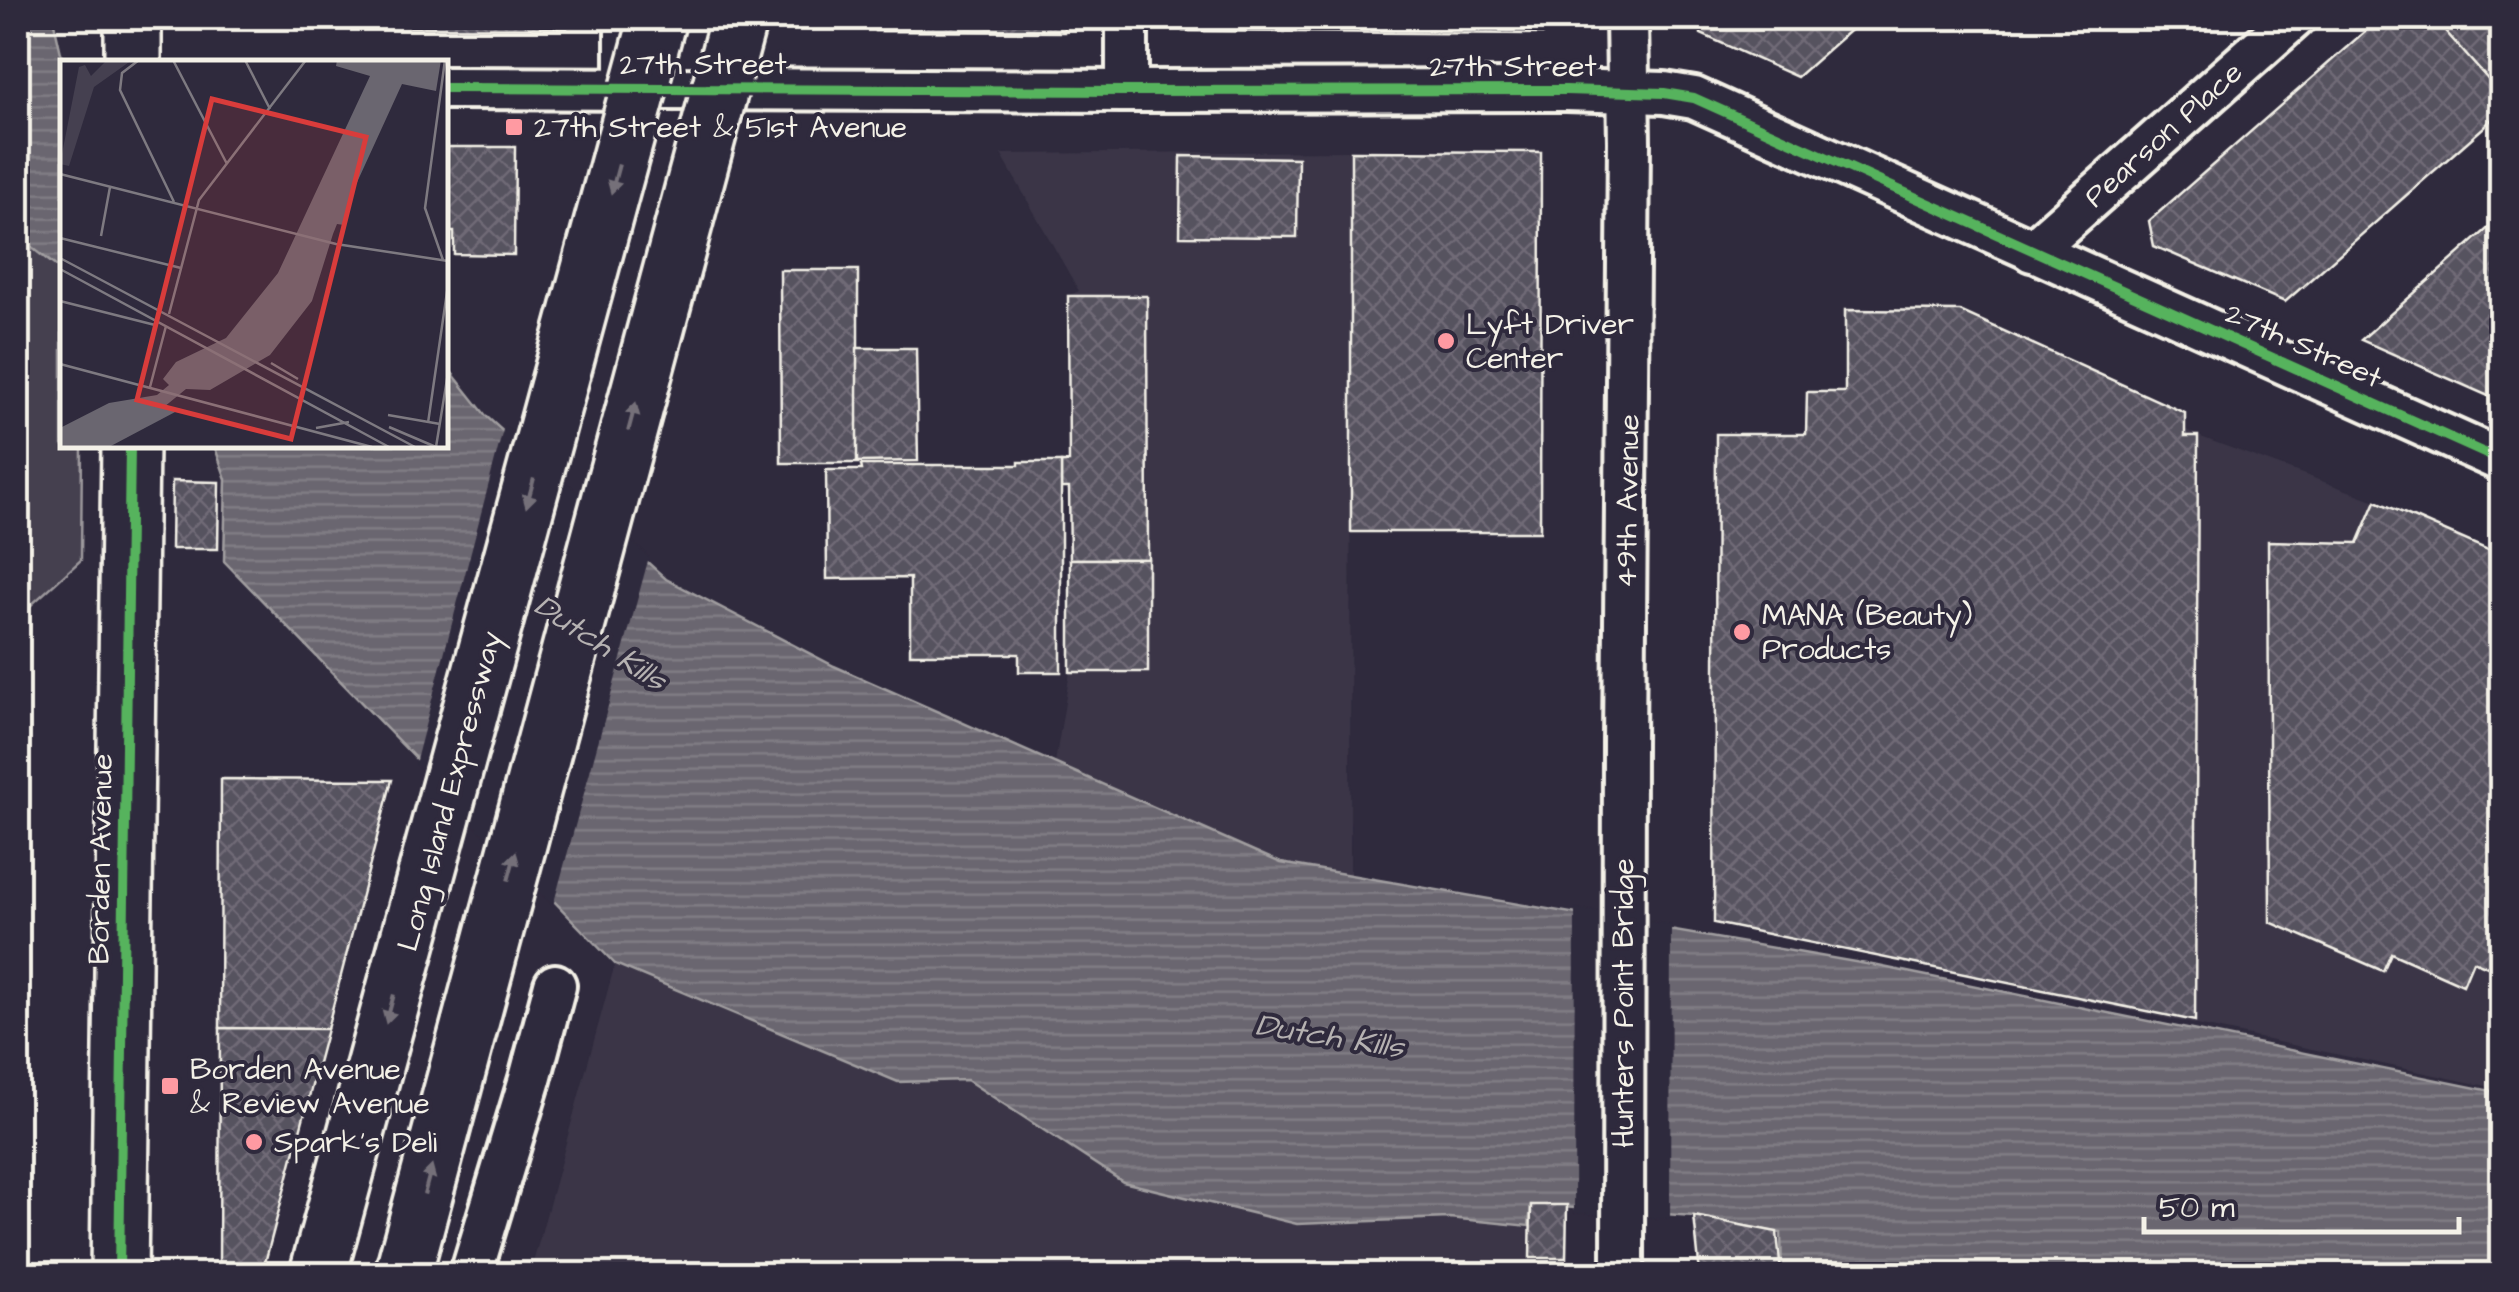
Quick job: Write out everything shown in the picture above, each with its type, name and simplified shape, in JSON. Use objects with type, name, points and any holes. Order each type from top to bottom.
[{"type":"main road","points":[[133,18],[133,60]]},
{"type":"main road","name":"Long Island Expressway","points":[[318,1274],[658,18]]},
{"type":"main road","points":[[402,1274],[739,18]]},
{"type":"main road","name":"Borden Avenue","points":[[120,1274],[130,448]]},
{"type":"street","points":[[626,18],[626,89]]},
{"type":"street","points":[[1127,18],[1127,92]]},
{"type":"street","name":"49th Avenue","points":[[1624,744],[1627,18]]},
{"type":"street","name":"Pearson Place","points":[[2032,251],[2294,18]]},
{"type":"street","name":"27th Street","points":[[448,88],[1664,92],[1694,98],[2502,461]]},
{"type":"street","name":"Hunters Point Bridge","points":[[1623,1268],[1624,744]]},
{"type":"street","points":[[471,1274],[555,985]]},
{"type":"shaded area","points":[[1351,151],[1350,875],[1281,863],[1055,763],[1070,672],[1068,296],[1079,291],[1001,154]]},
{"type":"shaded area","points":[[18,237],[60,269],[60,448],[82,448],[81,560],[18,617]]},
{"type":"shaded area","points":[[1845,310],[1960,311],[2198,436],[2376,501],[2501,556],[2501,1089],[1714,923],[1716,434],[1806,434],[1807,392],[1845,392]]},
{"type":"shaded area","points":[[615,964],[898,1082],[967,1080],[1123,1182],[1529,1226],[1532,1274],[530,1274]]},
{"type":"water","points":[[18,18],[53,18],[63,60],[60,269],[18,236]]},
{"type":"water","name":"Dutch Kills","points":[[448,368],[487,417],[666,579],[834,666],[1281,863],[1878,966],[2501,1093],[2501,1274],[1782,1274],[1781,1233],[1694,1216],[1531,1205],[1529,1226],[1449,1218],[1297,1224],[1123,1182],[967,1080],[898,1082],[615,964],[224,561],[226,479],[215,448],[448,448]]},
{"type":"pier","points":[[504,426],[649,557],[553,906],[415,764]]},
{"type":"pier","points":[[1575,908],[1671,925],[1670,1219],[1574,1213]]},
{"type":"building","points":[[227,18],[395,18],[395,27],[227,26]]},
{"type":"building","points":[[395,18],[567,18],[567,28],[395,27]]},
{"type":"building","points":[[875,18],[1064,18],[1064,32],[875,31]]},
{"type":"building","points":[[1183,18],[1543,18],[1543,34],[1183,31]]},
{"type":"building","points":[[1700,18],[1864,18],[1797,77],[1701,34]]},
{"type":"building","points":[[2380,18],[2434,18],[2502,95],[2502,109],[2285,302],[2154,246],[2149,221]]},
{"type":"building","points":[[2434,18],[2502,18],[2502,95],[2469,58]]},
{"type":"building","points":[[448,147],[515,147],[514,255],[454,254],[454,232],[448,232]]},
{"type":"building","name":"Lyft Driver Center","points":[[1351,151],[1541,152],[1540,532],[1351,532]]},
{"type":"building","points":[[1181,156],[1298,158],[1297,237],[1180,236]]},
{"type":"building","points":[[2502,216],[2502,402],[2361,340]]},
{"type":"building","points":[[780,270],[858,270],[858,463],[781,463]]},
{"type":"building","points":[[1068,296],[1147,296],[1148,559],[1070,559],[1069,488],[1061,488],[1061,462],[1069,462]]},
{"type":"building","points":[[1845,310],[1960,311],[2185,413],[2185,436],[2198,436],[2195,1021],[1714,923],[1716,434],[1806,434],[1807,392],[1845,392]]},
{"type":"building","points":[[857,348],[916,348],[918,461],[857,462]]},
{"type":"building","points":[[1061,462],[1061,672],[1019,672],[1019,654],[910,654],[910,578],[827,579],[826,470],[862,470],[861,465]]},
{"type":"building","points":[[172,481],[219,482],[218,549],[171,549]]},
{"type":"building","points":[[2376,501],[2502,556],[2502,973],[2473,961],[2463,985],[2391,953],[2383,971],[2270,922],[2268,541],[2358,543]]},
{"type":"building","points":[[1070,559],[1148,559],[1148,672],[1070,672]]},
{"type":"building","points":[[221,779],[392,780],[327,1029],[220,1028]]},
{"type":"building","points":[[220,1028],[327,1029],[262,1274],[219,1274]]},
{"type":"building","points":[[1531,1205],[1567,1205],[1566,1258],[1530,1258]]},
{"type":"building","points":[[1694,1216],[1777,1232],[1781,1274],[1700,1274]]},
{"type":"cycle path","points":[[448,88],[1566,90],[1664,93],[1694,98],[2502,461]]},
{"type":"cycle path","points":[[119,1274],[130,448]]},
{"type":"place","name":"27th Street & 51st Avenue","points":[[514,127]]},
{"type":"place","name":"Lyft Driver Center","points":[[1446,341]]},
{"type":"place","name":"MANA (Beauty) Products","points":[[1742,632]]},
{"type":"place","name":"Borden Avenue & Review Avenue","points":[[170,1086]]},
{"type":"place","name":"Spark's Deli","points":[[254,1142]]}]
